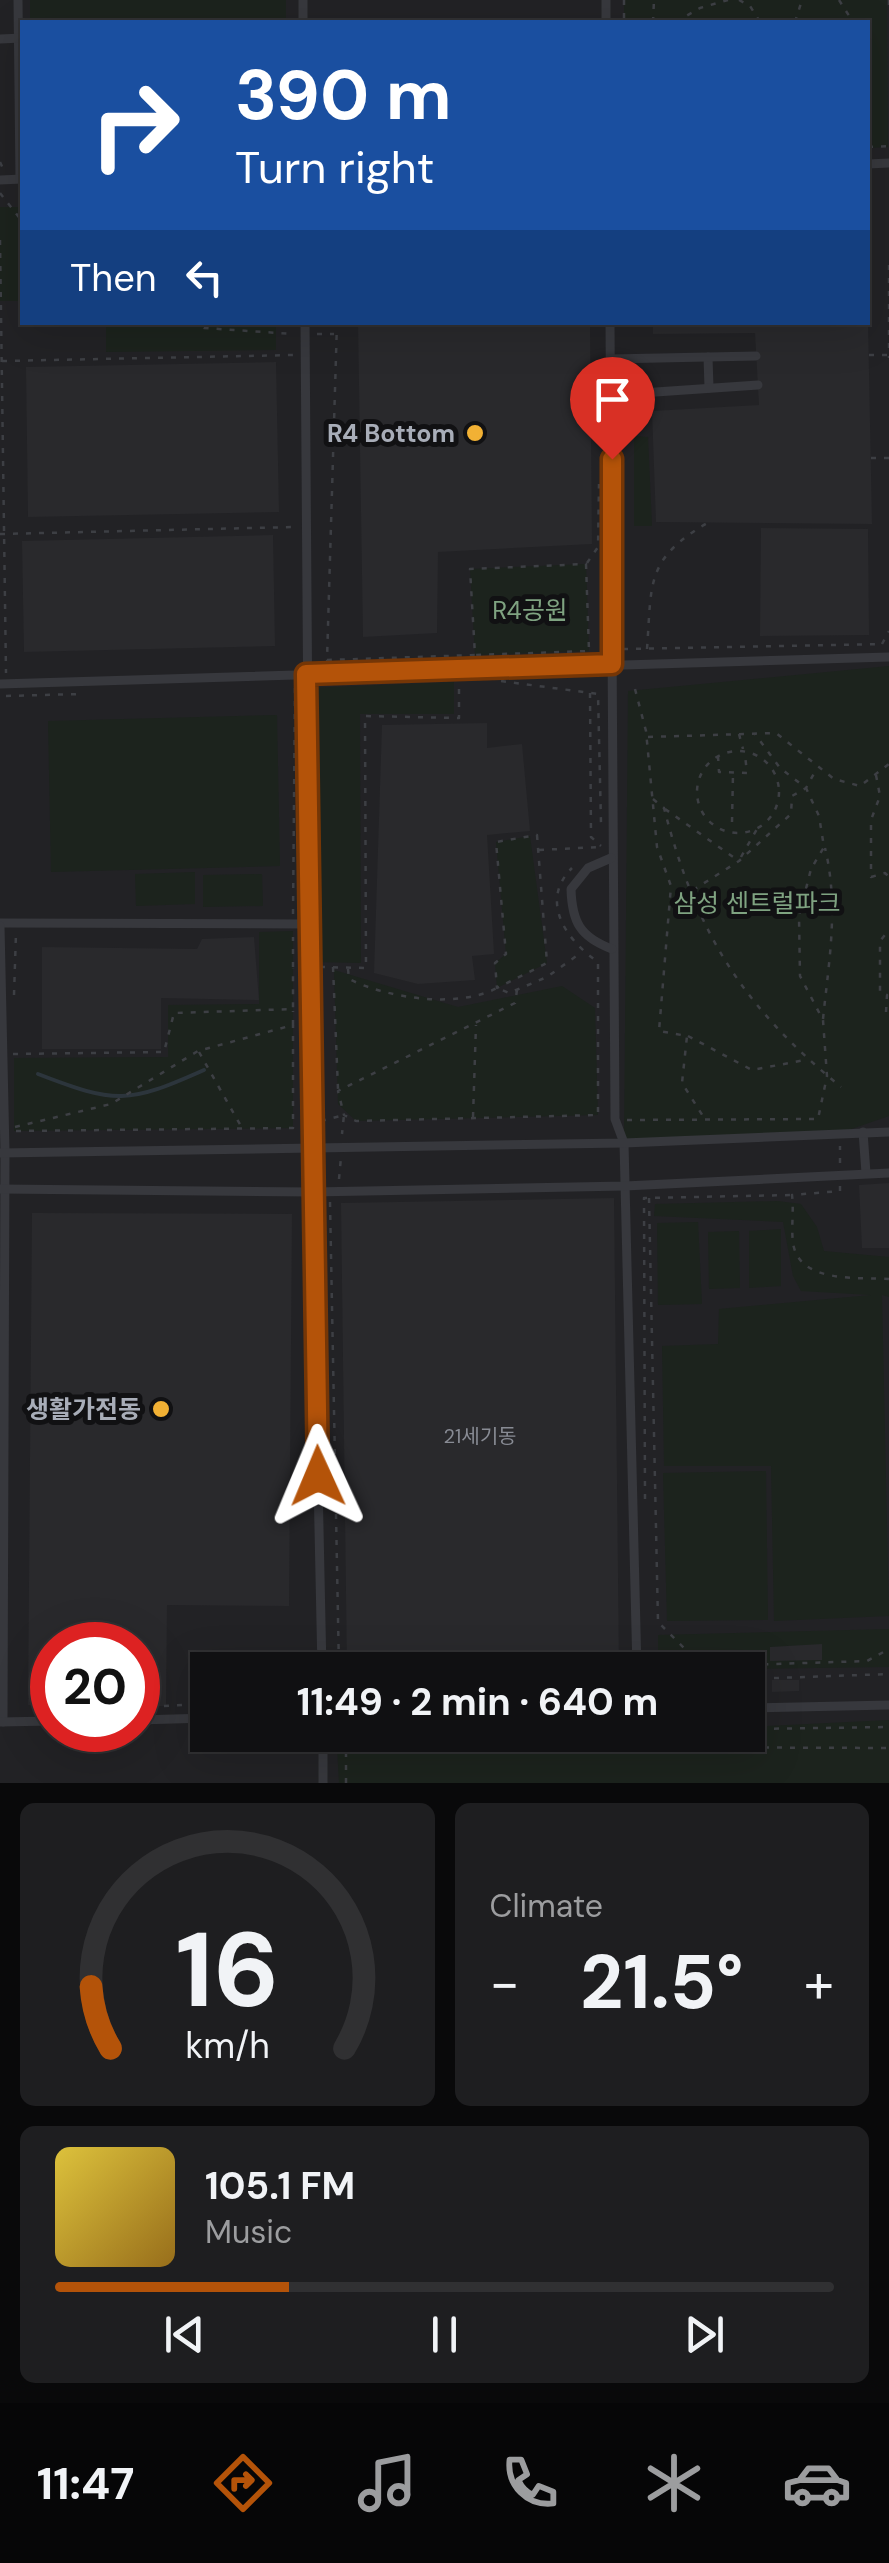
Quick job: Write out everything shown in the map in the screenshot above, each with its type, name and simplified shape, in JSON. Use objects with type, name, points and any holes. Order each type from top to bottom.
[{"type":"lane","points":[[0,38],[20,38],[18,0]]},
{"type":"lane","points":[[610,325],[612,664],[606,846],[611,858],[615,1120],[624,1143],[637,1652]]},
{"type":"lane","points":[[306,328],[308,924],[322,1652]]},
{"type":"lane","points":[[611,360],[756,356]]},
{"type":"lane","points":[[708,357],[710,388]]},
{"type":"lane","points":[[612,395],[758,385]]},
{"type":"lane","points":[[3,684],[889,657]]},
{"type":"lane","points":[[611,858],[588,868],[571,889],[572,919],[591,941],[612,949]]},
{"type":"lane","points":[[30,1721],[2,1722],[5,1131],[0,924],[308,924]]},
{"type":"lane","points":[[863,1132],[866,1173]]},
{"type":"lane","points":[[3,1152],[341,1150],[889,1132]]},
{"type":"lane","points":[[2,1190],[314,1192],[625,1186],[889,1173]]},
{"type":"lane","points":[[765,1708],[889,1705]]},
{"type":"lane","points":[[160,1719],[190,1719]]},
{"type":"lane","points":[[323,1752],[324,1783]]},
{"type":"path","points":[[679,20],[700,8],[728,0]]},
{"type":"path","points":[[739,0],[750,6],[759,20]]},
{"type":"path","points":[[889,0],[889,10]]},
{"type":"path","points":[[0,193],[20,218]]},
{"type":"path","points":[[0,240],[3,684],[6,698],[83,694]]},
{"type":"path","points":[[869,355],[889,356],[889,265]]},
{"type":"path","points":[[198,325],[306,328],[336,334]]},
{"type":"path","points":[[336,325],[328,660],[589,651],[586,564],[598,547],[599,470]]},
{"type":"path","points":[[1,361],[306,354]]},
{"type":"path","points":[[871,458],[889,458]]},
{"type":"path","points":[[648,649],[649,586],[656,566],[676,541],[708,522]]},
{"type":"path","points":[[2,534],[306,526]]},
{"type":"path","points":[[475,654],[470,569],[586,564]]},
{"type":"path","points":[[612,648],[882,644]]},
{"type":"path","points":[[293,967],[366,968],[365,716],[459,718],[459,676]]},
{"type":"path","points":[[496,681],[598,694],[606,846]]},
{"type":"path","points":[[293,920],[295,683]]},
{"type":"path","points":[[636,689],[647,737],[657,847],[671,886],[659,1031],[716,1047],[752,1070],[776,1069],[806,1059]]},
{"type":"path","points":[[590,693],[591,837],[606,846]]},
{"type":"path","points":[[647,737],[776,733],[834,779],[860,786],[889,764]]},
{"type":"path","points":[[718,756],[719,772],[747,773],[739,734]]},
{"type":"path","points":[[615,1120],[818,1119],[827,1076],[823,1020],[834,888],[819,816],[806,788],[780,768],[755,734]]},
{"type":"path","points":[[739,861],[758,828],[778,806],[780,786],[763,757],[744,752],[718,756],[702,768],[696,783],[696,801],[704,818],[724,831],[758,828]]},
{"type":"path","points":[[669,904],[739,861],[791,814],[792,796],[806,788],[817,767]]},
{"type":"path","points":[[732,822],[733,774]]},
{"type":"path","points":[[876,774],[880,796],[871,820],[871,876],[885,873],[889,877]]},
{"type":"path","points":[[652,798],[739,861]]},
{"type":"path","points":[[664,808],[690,894],[726,966],[784,1040],[841,1087]]},
{"type":"path","points":[[348,968],[348,978],[367,988],[417,1000],[477,995],[496,988],[547,963],[537,835],[496,842],[506,954],[496,963],[496,988]]},
{"type":"path","points":[[538,850],[606,846]]},
{"type":"path","points":[[587,857],[606,846]]},
{"type":"path","points":[[823,1020],[800,976],[798,949],[799,916],[807,883],[824,847]]},
{"type":"path","points":[[344,1115],[356,1121],[598,1115],[598,962],[583,951],[559,921],[556,897],[562,878],[579,862]]},
{"type":"path","points":[[14,1000],[16,928]]},
{"type":"path","points":[[5,1131],[293,1128],[293,928]]},
{"type":"path","points":[[886,1012],[887,996],[880,992],[880,941],[889,930]]},
{"type":"path","points":[[496,988],[509,993],[517,990],[547,977],[583,951]]},
{"type":"path","points":[[333,967],[338,1090],[344,1115],[338,1198],[329,1202],[339,1652]]},
{"type":"path","points":[[338,1090],[515,1002],[517,990]]},
{"type":"path","points":[[3,1055],[164,1052],[174,1014],[293,1010]]},
{"type":"path","points":[[473,1118],[476,1022]]},
{"type":"path","points":[[5,1131],[112,1104],[198,1051],[293,1025]]},
{"type":"path","points":[[687,1036],[682,1083],[706,1120]]},
{"type":"path","points":[[198,1051],[242,1129]]},
{"type":"path","points":[[645,1513],[644,1198],[840,1191],[840,1133]]},
{"type":"path","points":[[792,1195],[793,1245],[807,1267],[837,1276],[889,1279]]},
{"type":"path","points":[[650,1198],[658,1622],[688,1652],[710,1666],[867,1661],[889,1649]]},
{"type":"path","points":[[765,1679],[889,1674]]},
{"type":"path","points":[[160,1706],[190,1705]]},
{"type":"path","points":[[765,1729],[889,1727]]},
{"type":"path","points":[[765,1748],[889,1748]]},
{"type":"path","points":[[346,1752],[346,1783]]},
{"type":"shaded area","points":[[0,0],[889,0],[889,1783],[0,1783]]},
{"type":"green space","points":[[30,0],[286,0],[286,20],[30,20]]},
{"type":"green space","points":[[624,0],[887,0],[888,147],[870,148],[870,20],[624,20]]},
{"type":"green space","points":[[0,207],[20,207],[20,301],[0,301]]},
{"type":"green space","points":[[106,325],[276,325],[276,350],[106,352]]},
{"type":"green space","points":[[634,436],[648,437],[652,526],[634,526]]},
{"type":"green space","name":"R4공원","points":[[586,564],[589,651],[475,655],[470,569]]},
{"type":"green space","name":"삼성 센트럴파크","points":[[889,666],[889,1116],[840,1133],[624,1143],[628,691]]},
{"type":"green space","points":[[454,682],[454,714],[360,714],[361,963],[315,962],[309,688]]},
{"type":"green space","points":[[277,715],[280,866],[51,872],[48,721]]},
{"type":"green space","points":[[530,836],[547,963],[497,988],[495,963],[506,954],[496,842]]},
{"type":"green space","points":[[195,872],[195,904],[136,906],[135,874]]},
{"type":"green space","points":[[262,874],[263,906],[203,907],[203,875]]},
{"type":"green space","points":[[293,931],[293,1128],[14,1131],[14,1058],[168,1057],[168,1005],[259,1004],[259,932]]},
{"type":"green space","points":[[334,970],[458,1007],[562,986],[595,1008],[598,1115],[356,1121],[338,1104]]},
{"type":"green space","points":[[655,1204],[801,1204],[817,1227],[824,1251],[889,1257],[889,1297],[882,1295],[889,1616],[774,1621],[771,1466],[664,1466],[662,1346],[718,1344],[719,1309],[871,1295],[801,1291],[793,1276],[783,1222],[654,1216]]},
{"type":"green space","points":[[698,1222],[702,1304],[658,1305],[657,1223]]},
{"type":"green space","points":[[781,1229],[781,1286],[749,1288],[749,1231]]},
{"type":"green space","points":[[739,1231],[740,1288],[709,1289],[708,1232]]},
{"type":"green space","points":[[766,1471],[768,1620],[667,1621],[663,1473]]},
{"type":"green space","points":[[889,1629],[889,1667],[765,1669],[765,1652],[658,1652],[658,1635]]},
{"type":"green space","points":[[889,1720],[889,1783],[339,1783],[337,1752],[765,1752],[765,1726]]},
{"type":"building","name":"R4 Bottom","points":[[358,325],[590,325],[592,544],[438,552],[437,633],[363,637]]},
{"type":"building","points":[[653,325],[868,325],[872,524],[656,522],[652,411],[759,405],[755,333],[653,334]]},
{"type":"building","points":[[276,362],[279,512],[28,517],[26,367]]},
{"type":"building","points":[[761,528],[868,529],[869,635],[760,636]]},
{"type":"building","points":[[273,535],[275,646],[24,652],[22,541]]},
{"type":"building","points":[[487,723],[487,748],[522,744],[530,831],[487,835],[494,954],[472,956],[475,980],[418,984],[374,973],[382,725]]},
{"type":"building","points":[[254,937],[259,1000],[161,998],[161,1049],[42,1049],[42,947],[197,949],[202,939]]},
{"type":"building","points":[[889,1183],[889,1248],[862,1248],[859,1185]]},
{"type":"building","points":[[614,1198],[619,1652],[347,1652],[341,1203]]},
{"type":"building","name":"생활가전동","points":[[32,1213],[292,1214],[289,1606],[167,1605],[166,1706],[160,1706],[160,1622],[30,1622],[28,1705]]},
{"type":"building","points":[[822,1644],[822,1660],[770,1661],[770,1647]]},
{"type":"building","points":[[772,1680],[799,1680],[799,1691],[772,1692]]},
{"type":"waterway","points":[[38,1074],[86,1091],[122,1096],[157,1089],[204,1070]]},
{"type":"place","name":"R4 Bottom","points":[[475,433]]},
{"type":"place","name":"생활가전동","points":[[161,1409]]},
{"type":"route","points":[[318,1476],[306,674],[612,664],[612,459]]}]
